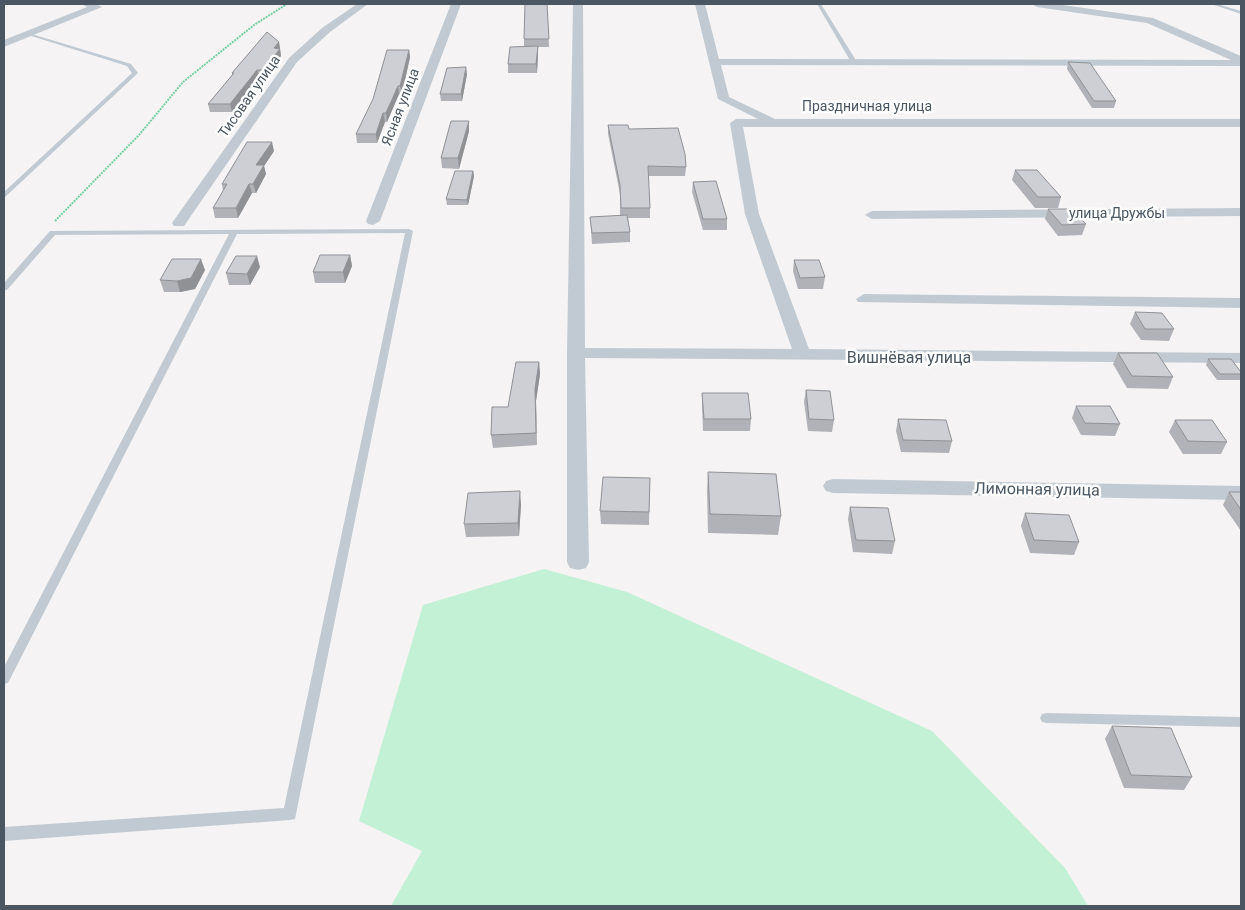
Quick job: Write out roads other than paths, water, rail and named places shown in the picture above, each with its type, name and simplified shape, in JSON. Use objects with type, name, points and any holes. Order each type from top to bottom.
[{"type":"street","points":[[4,44],[92,6],[110,4]]},
{"type":"street","name":"Тисовая улица","points":[[179,224],[293,60],[326,30],[363,4]]},
{"type":"street","name":"Ясная улица","points":[[373,221],[456,4]]},
{"type":"street","points":[[578,4],[576,353],[578,562]]},
{"type":"street","points":[[700,4],[724,99],[773,122]]},
{"type":"street","points":[[1041,4],[1149,20],[1241,61]]},
{"type":"street","points":[[4,33],[63,18]]},
{"type":"street","points":[[714,62],[1241,61]]},
{"type":"street","name":"Праздничная улица","points":[[802,356],[752,214],[736,123],[1235,123]]},
{"type":"street","points":[[1235,123],[1241,134]]},
{"type":"street","name":"улица Дружбы","points":[[872,215],[1241,212]]},
{"type":"street","points":[[864,299],[1241,303]]},
{"type":"street","name":"Вишнёвая улица","points":[[576,353],[1241,358]]},
{"type":"street","name":"Лимонная улица","points":[[833,486],[1241,493]]},
{"type":"lane","points":[[819,4],[854,62]]},
{"type":"lane","points":[[1212,4],[1241,13]]},
{"type":"lane","points":[[4,196],[135,73],[129,65],[28,33]]},
{"type":"lane","points":[[4,679],[234,232]]},
{"type":"lane","points":[[4,288],[53,233],[409,232],[290,814],[4,834]]},
{"type":"lane","points":[[1047,718],[1241,722]]}]
